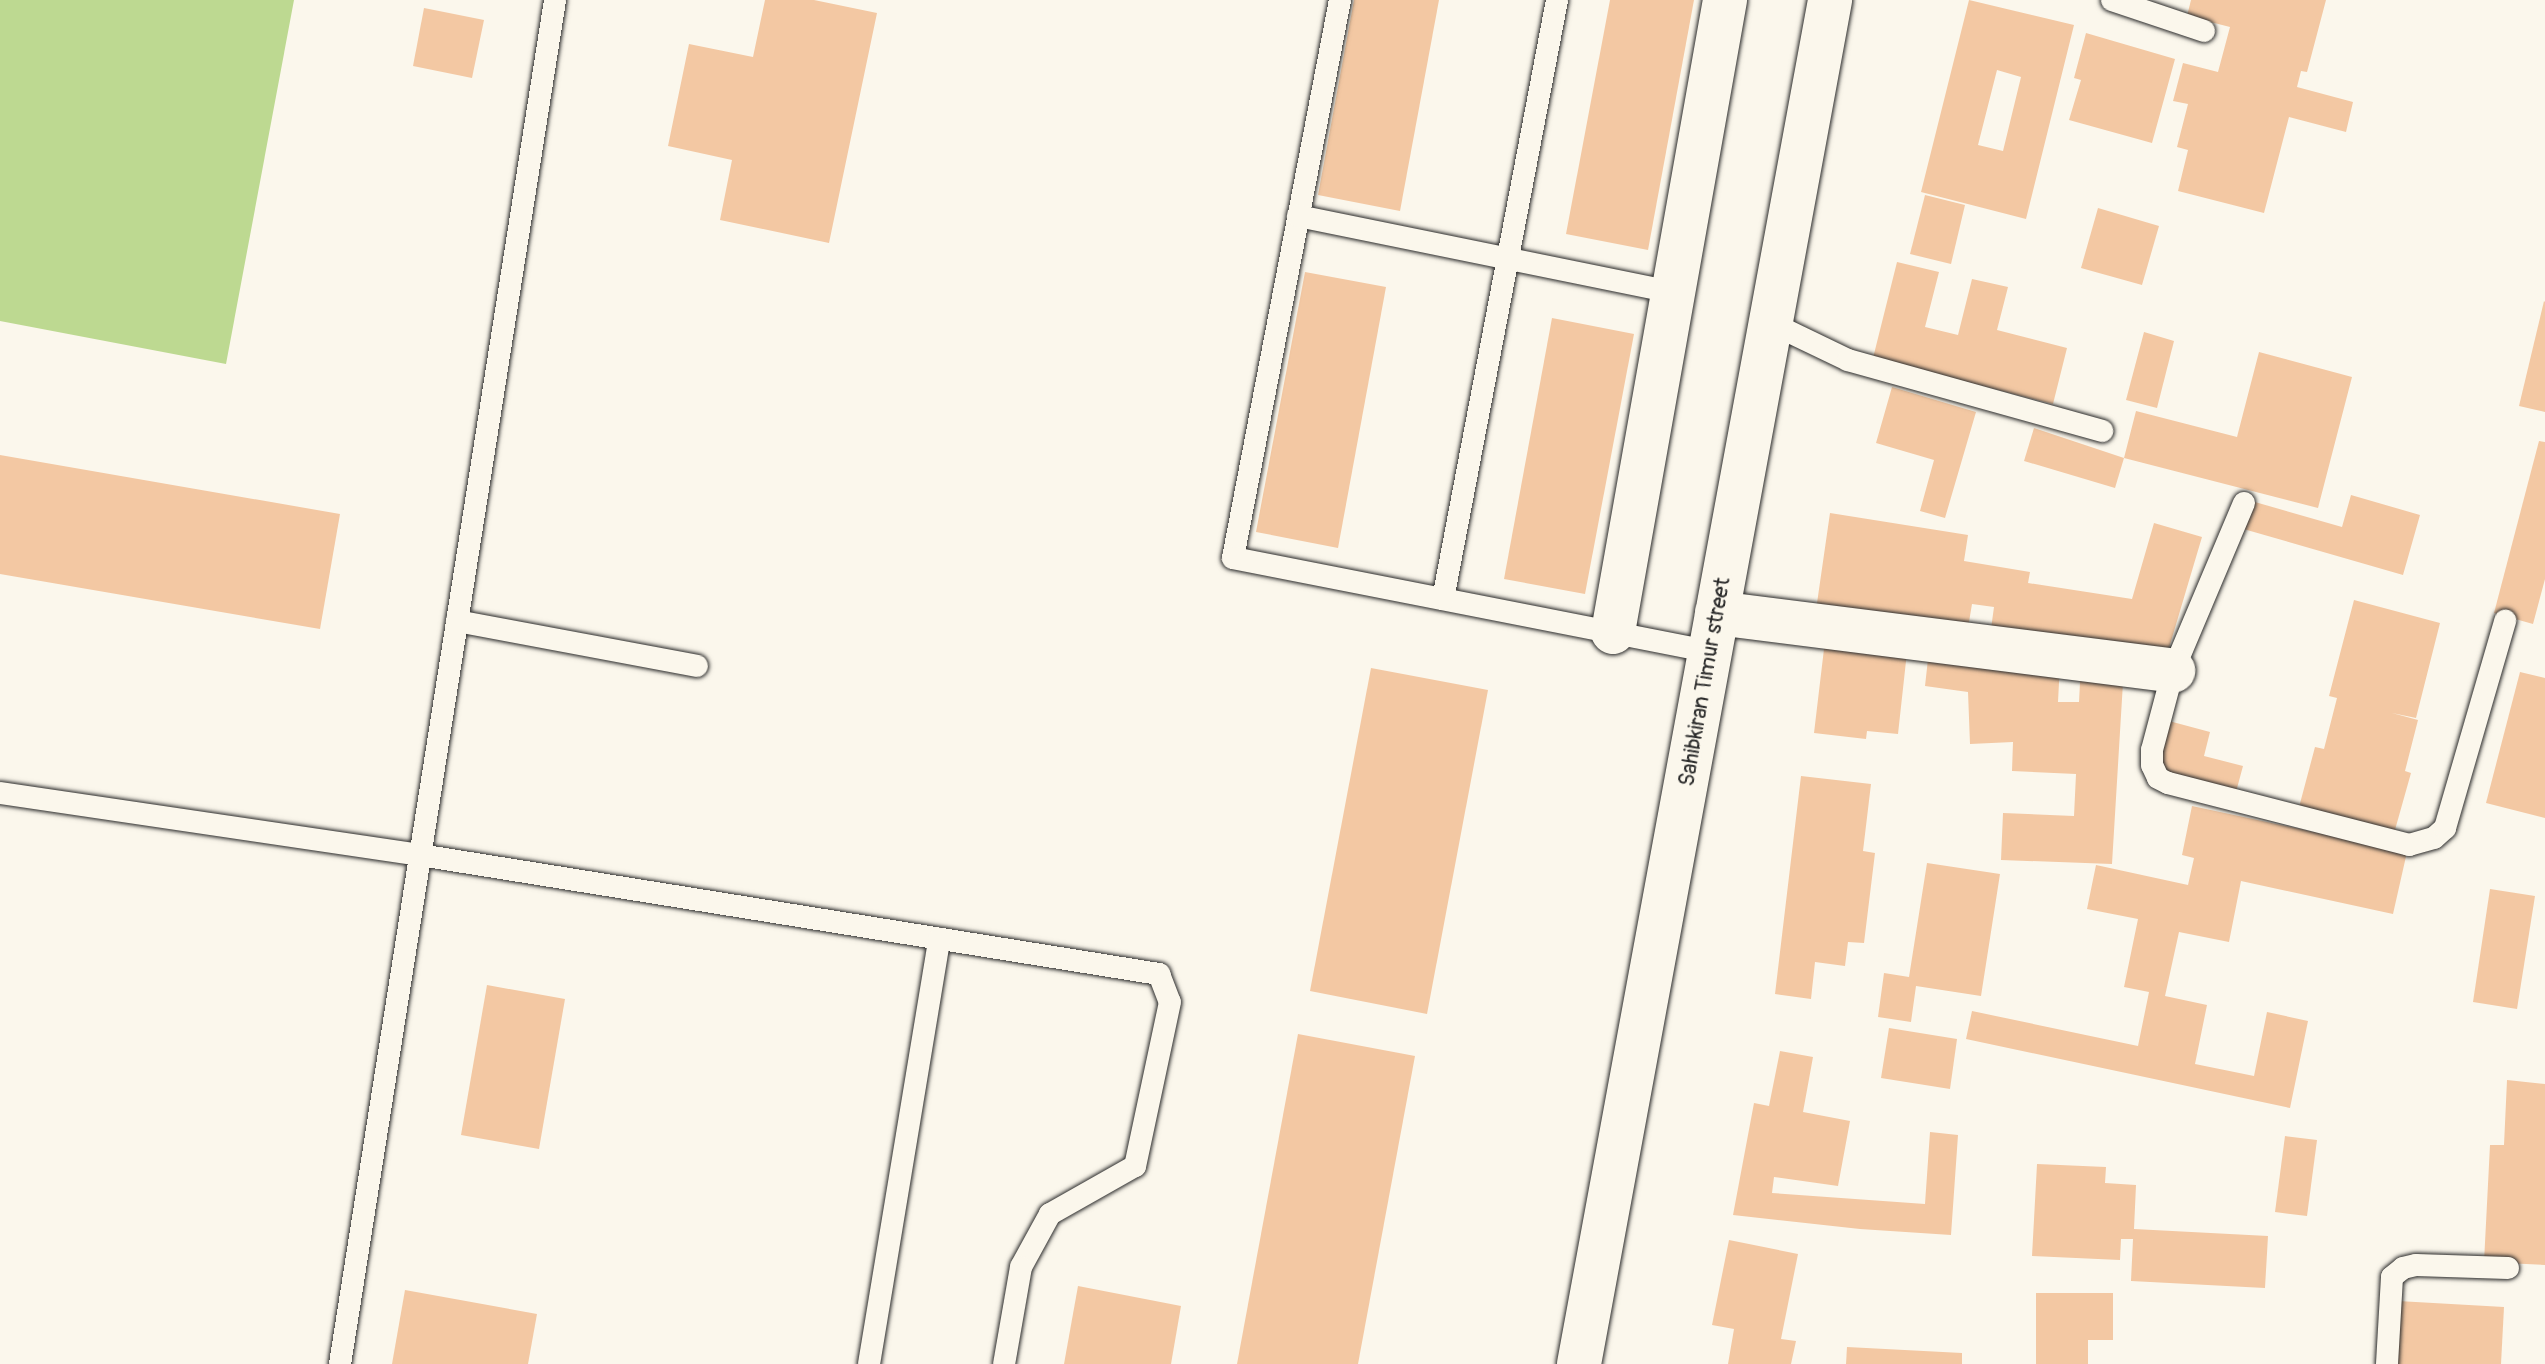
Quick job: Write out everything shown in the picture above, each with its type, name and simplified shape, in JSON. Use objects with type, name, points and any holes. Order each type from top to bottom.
[{"type":"main road","points":[[1613,632],[1725,0]]},
{"type":"main road","name":"Sahibkiran Timur street","points":[[1579,1364],[1830,0]]},
{"type":"main road","points":[[1714,632],[2173,671]]},
{"type":"lane","points":[[340,1364],[555,0]]},
{"type":"lane","points":[[1340,0],[1233,558],[1613,632],[1714,632]]},
{"type":"lane","points":[[1443,599],[1557,0]]},
{"type":"lane","points":[[2112,0],[2204,31]]},
{"type":"lane","points":[[1298,216],[1673,292]]},
{"type":"lane","points":[[1771,323],[1848,360],[2102,431]]},
{"type":"lane","points":[[2244,503],[2173,671],[2152,750],[2152,765],[2158,778],[2409,845],[2434,838],[2445,828],[2505,621]]},
{"type":"lane","points":[[457,621],[697,666]]},
{"type":"lane","points":[[0,793],[420,855],[1159,974],[1170,1002],[1135,1166],[1050,1214],[1021,1267],[1004,1364]]},
{"type":"lane","points":[[869,1364],[939,939]]},
{"type":"lane","points":[[2387,1364],[2392,1277],[2403,1268],[2416,1265],[2508,1268]]},
{"type":"green space","points":[[0,0],[294,0],[226,364],[0,321]]},
{"type":"building","points":[[765,0],[814,0],[877,13],[829,243],[720,220],[732,160],[668,146],[689,44],[753,57]]},
{"type":"building","points":[[1354,0],[1439,0],[1400,211],[1318,195]]},
{"type":"building","points":[[1610,0],[1694,0],[1648,250],[1566,234]]},
{"type":"building","points":[[1969,0],[2074,25],[2026,219],[1921,192]],"holes":[[[1997,70],[2021,77],[2003,151],[1978,145]]]},
{"type":"building","points":[[2191,0],[2326,0],[2307,72],[2301,71],[2297,87],[2353,102],[2346,132],[2289,117],[2264,213],[2178,191],[2188,150],[2177,147],[2188,104],[2173,101],[2183,63],[2218,72],[2230,27],[2187,16]]},
{"type":"building","points":[[424,8],[484,20],[472,78],[413,66]]},
{"type":"building","points":[[2086,33],[2175,59],[2152,143],[2069,120],[2081,80],[2074,78]]},
{"type":"building","points":[[1925,195],[1965,205],[1951,264],[1910,254]]},
{"type":"building","points":[[2098,208],[2159,226],[2142,285],[2081,268]]},
{"type":"building","points":[[1897,262],[1939,272],[1925,327],[1958,335],[1972,279],[2008,287],[1997,330],[2067,348],[2053,404],[1873,358]]},
{"type":"building","points":[[1305,272],[1386,287],[1338,548],[1256,532]]},
{"type":"building","points":[[2545,302],[2545,412],[2519,406]]},
{"type":"building","points":[[1552,318],[1634,334],[1585,594],[1504,579]]},
{"type":"building","points":[[2144,332],[2174,341],[2157,408],[2126,400]]},
{"type":"building","points":[[2259,352],[2352,377],[2318,508],[2124,458],[2136,411],[2237,437]]},
{"type":"building","points":[[1892,387],[1976,412],[1945,518],[1920,511],[1934,460],[1876,443]]},
{"type":"building","points":[[2034,428],[2124,458],[2115,488],[2024,461]]},
{"type":"building","points":[[2539,441],[2545,442],[2545,579],[2533,624],[2494,613]]},
{"type":"building","points":[[0,455],[340,514],[320,629],[0,574]]},
{"type":"building","points":[[2351,495],[2420,515],[2403,575],[2240,528],[2248,500],[2342,527]]},
{"type":"building","points":[[1830,513],[1968,535],[1964,561],[2030,572],[2028,583],[2132,599],[2154,523],[2202,537],[2166,658],[1990,636],[1994,607],[1972,604],[1967,634],[1816,610]]},
{"type":"building","points":[[2354,600],[2440,623],[2416,718],[2392,713],[2418,720],[2405,771],[2411,773],[2393,837],[2298,811],[2315,747],[2324,749],[2337,698],[2329,696]]},
{"type":"building","points":[[1826,632],[1907,652],[1898,734],[1867,731],[1866,739],[1814,733]]},
{"type":"building","points":[[1929,650],[2060,663],[2058,702],[2079,702],[2081,663],[2124,666],[2112,864],[2001,860],[2003,813],[2074,816],[2076,774],[2012,771],[2013,742],[1970,744],[1968,692],[1925,686]]},
{"type":"building","points":[[1371,668],[1488,690],[1427,1014],[1310,991]]},
{"type":"building","points":[[2520,672],[2545,678],[2545,818],[2486,803]]},
{"type":"building","points":[[2169,721],[2210,732],[2204,756],[2243,766],[2236,792],[2156,770]]},
{"type":"building","points":[[1801,776],[1871,784],[1863,851],[1875,853],[1864,943],[1848,942],[1845,966],[1815,962],[1811,999],[1775,994]]},
{"type":"building","points":[[2192,806],[2407,852],[2393,914],[2241,881],[2229,942],[2179,932],[2165,996],[2207,1005],[2195,1064],[2254,1076],[2267,1012],[2308,1021],[2290,1108],[1966,1039],[1972,1011],[2138,1046],[2149,992],[2124,987],[2138,919],[2087,909],[2096,865],[2188,885],[2194,858],[2182,855]]},
{"type":"building","points":[[1927,863],[2000,874],[1981,996],[1916,986],[1911,1022],[1878,1017],[1884,973],[1909,977]]},
{"type":"building","points":[[2490,889],[2535,896],[2517,1009],[2473,1002]]},
{"type":"building","points":[[487,985],[565,999],[539,1149],[461,1135]]},
{"type":"building","points":[[1889,1028],[1957,1039],[1950,1089],[1881,1078]]},
{"type":"building","points":[[1298,1034],[1415,1056],[1358,1364],[1237,1364]]},
{"type":"building","points":[[1780,1051],[1813,1057],[1803,1112],[1850,1121],[1838,1186],[1774,1177],[1772,1193],[1925,1204],[1930,1132],[1958,1135],[1951,1235],[1733,1215],[1754,1103],[1769,1106]]},
{"type":"building","points":[[2507,1080],[2545,1084],[2545,1265],[2484,1262],[2490,1145],[2504,1145]]},
{"type":"building","points":[[2285,1136],[2317,1140],[2307,1216],[2275,1212]]},
{"type":"building","points":[[2037,1164],[2106,1167],[2105,1183],[2136,1185],[2134,1229],[2268,1236],[2265,1288],[2131,1281],[2133,1239],[2121,1239],[2120,1260],[2032,1256]]},
{"type":"building","points":[[1729,1240],[1798,1254],[1781,1339],[1796,1341],[1791,1364],[1728,1364],[1734,1329],[1712,1325]]},
{"type":"building","points":[[1078,1286],[1181,1306],[1171,1364],[1064,1364]]},
{"type":"building","points":[[405,1290],[537,1314],[528,1364],[392,1364]]},
{"type":"building","points":[[2036,1293],[2113,1293],[2113,1340],[2088,1340],[2088,1364],[2036,1364]]},
{"type":"building","points":[[2398,1301],[2504,1307],[2501,1364],[2395,1364]]},
{"type":"building","points":[[1847,1347],[1962,1353],[1962,1364],[1846,1364]]}]
